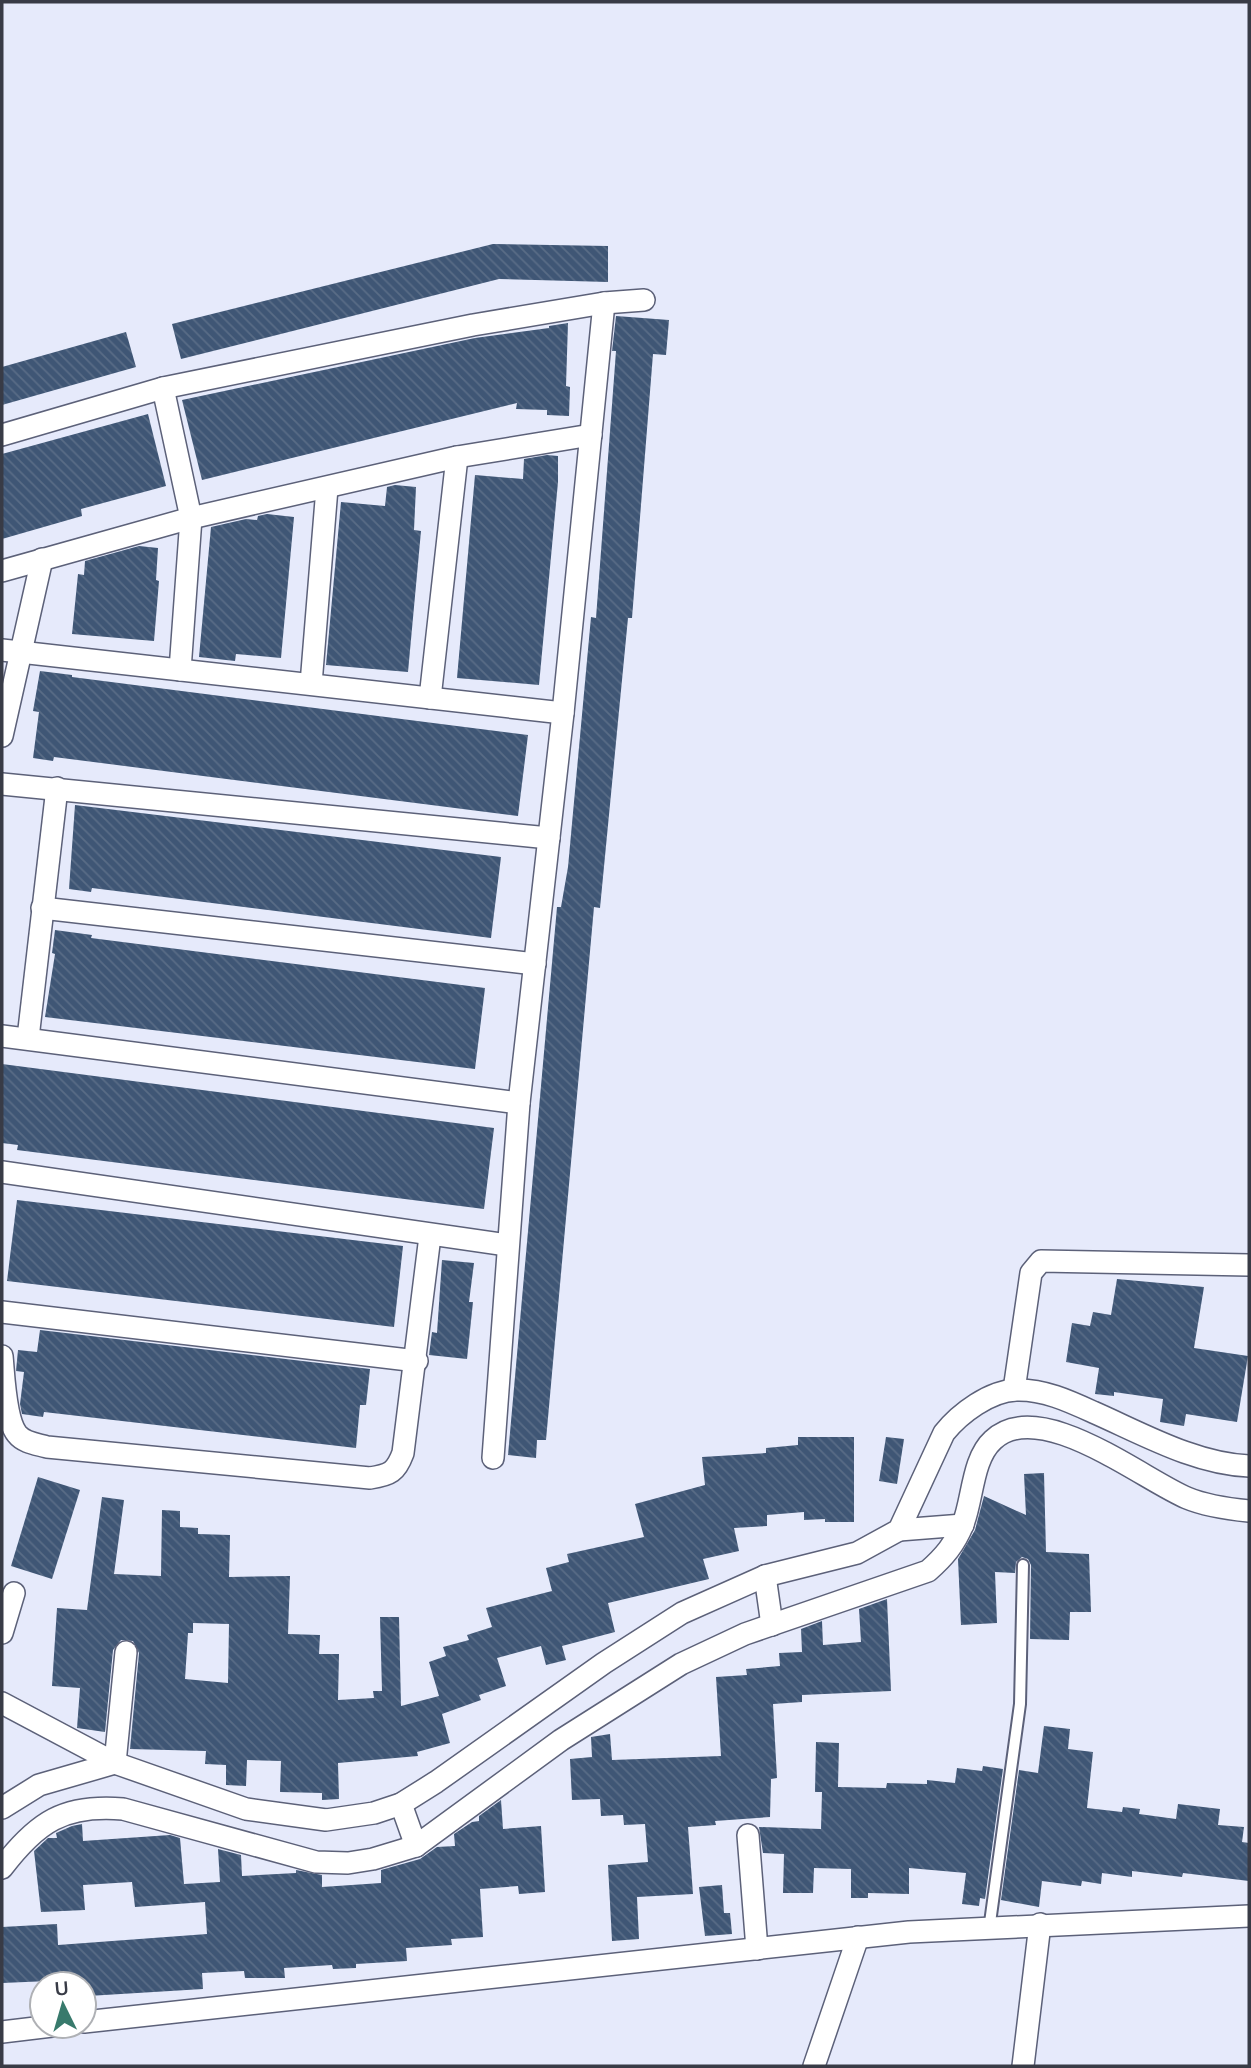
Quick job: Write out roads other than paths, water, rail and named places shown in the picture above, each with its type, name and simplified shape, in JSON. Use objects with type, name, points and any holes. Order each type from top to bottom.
[{"type":"street","points":[[2,435],[163,388],[473,325],[604,303],[644,300]]},
{"type":"street","points":[[493,1458],[519,1103],[550,838],[604,303]]},
{"type":"street","points":[[163,388],[191,518],[180,670]]},
{"type":"street","points":[[2,571],[191,518],[457,457],[591,435]]},
{"type":"street","points":[[430,698],[457,457]]},
{"type":"street","points":[[311,684],[327,488]]},
{"type":"street","points":[[2,736],[12,652],[43,559]]},
{"type":"street","points":[[12,652],[563,713]]},
{"type":"street","points":[[2,784],[550,838]]},
{"type":"street","points":[[28,1038],[57,788]]},
{"type":"street","points":[[42,908],[535,964]]},
{"type":"street","points":[[2,1036],[519,1103]]},
{"type":"street","points":[[2,1172],[430,1236],[507,1245]]},
{"type":"street","points":[[2,1356],[11,1421],[16,1434],[26,1442],[47,1447],[370,1478],[387,1476],[398,1468],[416,1361],[430,1236]]},
{"type":"street","points":[[1014,1390],[1031,1273],[1041,1261],[1249,1265]]},
{"type":"street","points":[[2,1312],[416,1361]]},
{"type":"street","points":[[909,1529],[944,1433],[953,1423],[993,1395],[1014,1390],[1037,1391],[1173,1446],[1207,1458],[1249,1466]]},
{"type":"street","points":[[2,1703],[215,1819],[316,1862],[348,1863],[373,1859],[414,1842],[622,1699],[681,1664],[771,1621],[928,1571],[947,1555],[982,1455],[992,1441],[1016,1428],[1032,1427],[1078,1439],[1188,1499],[1249,1511]]},
{"type":"street","points":[[2,1868],[31,1832],[70,1811],[92,1806],[215,1819],[246,1809],[326,1821],[402,1810],[604,1662],[682,1612],[857,1553],[909,1529],[955,1526]]},
{"type":"street","points":[[766,1582],[771,1621]]},
{"type":"street","points":[[2,1633],[14,1592]]},
{"type":"street","points":[[115,1763],[126,1652]]},
{"type":"street","points":[[2,1808],[39,1786],[115,1763]]},
{"type":"street","points":[[402,1810],[414,1842]]},
{"type":"street","points":[[748,1835],[757,1949]]},
{"type":"street","points":[[98,2020],[859,1937],[989,1930],[1040,1924],[1249,1916]]},
{"type":"street","points":[[1023,2066],[1040,1924]]},
{"type":"street","points":[[814,2066],[859,1937]]},
{"type":"street","points":[[2,2032],[28,2029]]},
{"type":"lane","points":[[989,1930],[1020,1704],[1023,1565]]}]
